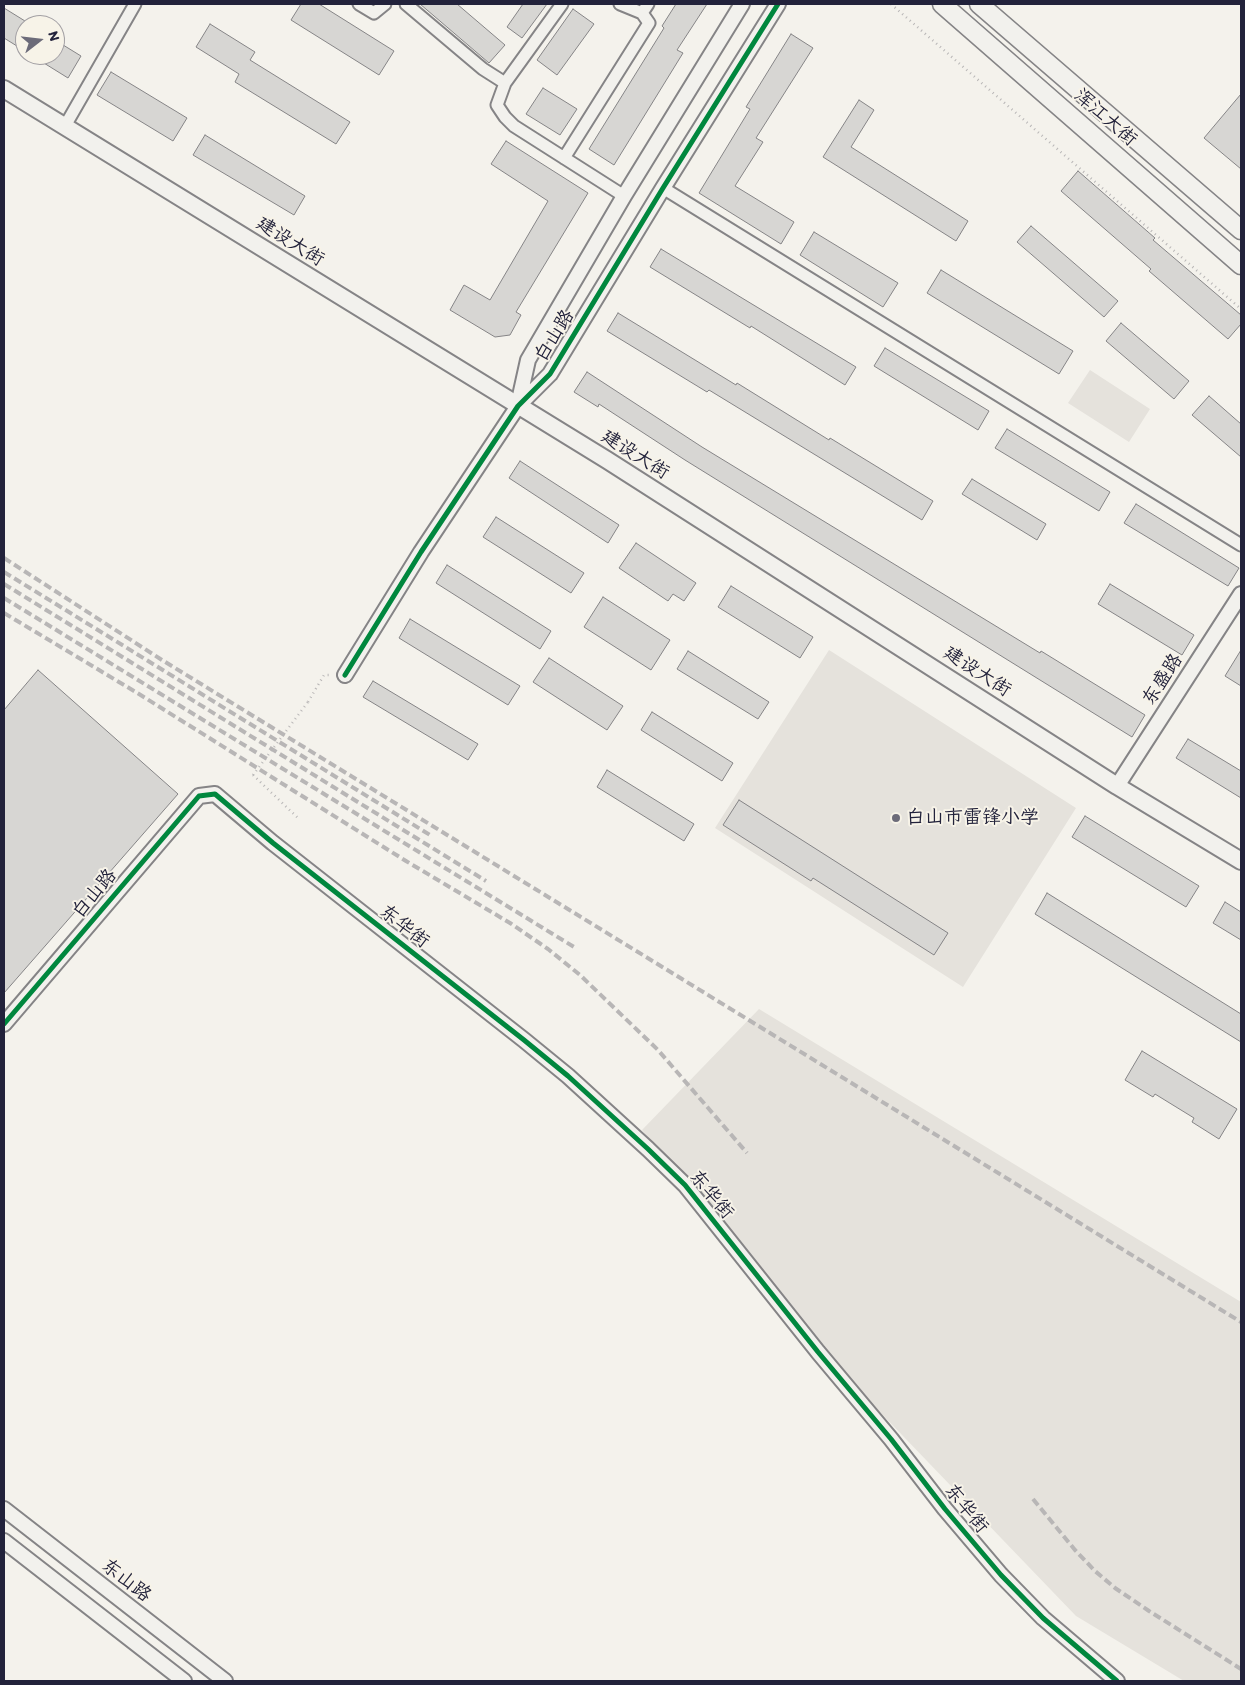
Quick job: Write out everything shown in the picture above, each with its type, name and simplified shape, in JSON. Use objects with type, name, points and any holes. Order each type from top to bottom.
[{"type":"main road","name":"浑江大街","points":[[942,4],[1241,265]]},
{"type":"main road","name":"浑江大街","points":[[979,4],[1241,230]]},
{"type":"main road","name":"建设大街","points":[[4,89],[607,460],[1117,786],[1241,861]]},
{"type":"street","points":[[65,126],[134,4]]},
{"type":"street","points":[[360,4],[374,13],[385,4]]},
{"type":"street","points":[[406,4],[484,69],[505,83]]},
{"type":"street","points":[[562,4],[505,83],[497,105],[514,126],[624,196]]},
{"type":"street","points":[[564,158],[650,23],[645,8],[620,4]]},
{"type":"street","points":[[518,406],[528,360],[624,196],[742,4]]},
{"type":"street","name":"白山路","points":[[345,675],[421,552],[518,406],[550,374],[778,4]]},
{"type":"street","points":[[663,188],[1241,545]]},
{"type":"street","name":"东盛路","points":[[1117,786],[1241,594]]},
{"type":"street","name":"白山路","points":[[4,1024],[199,796],[215,794]]},
{"type":"street","name":"东华街","points":[[215,794],[273,843],[524,1040],[604,1108],[685,1185],[818,1352],[891,1439],[945,1509],[1001,1575],[1043,1618],[1117,1681]]},
{"type":"street","name":"东山路","points":[[4,1508],[225,1681]]},
{"type":"street","points":[[4,1541],[184,1681]]},
{"type":"path","points":[[891,4],[1241,309]]},
{"type":"path","points":[[299,819],[253,775],[308,702],[324,675],[345,675]]},
{"type":"shaded area","points":[[1090,370],[1150,409],[1129,442],[1068,403]]},
{"type":"shaded area","name":"白山市雷锋小学","points":[[829,650],[1076,808],[963,987],[715,828]]},
{"type":"shaded area","points":[[759,1009],[1241,1302],[1241,1681],[1184,1681],[1076,1616],[853,1384],[642,1130]]},
{"type":"building","points":[[301,4],[319,4],[394,51],[379,75],[291,20]]},
{"type":"building","points":[[420,4],[457,4],[505,45],[489,63]]},
{"type":"building","points":[[523,4],[547,4],[522,38],[507,27]]},
{"type":"building","points":[[676,4],[707,4],[677,50],[683,53],[614,165],[589,149],[664,28],[662,26]]},
{"type":"building","points":[[4,8],[15,15],[15,45],[4,38]]},
{"type":"building","points":[[573,9],[594,24],[557,75],[537,60]]},
{"type":"building","points":[[210,24],[255,52],[250,60],[350,122],[336,144],[235,82],[239,74],[196,47]]},
{"type":"building","points":[[791,34],[813,48],[756,138],[763,142],[735,186],[794,222],[781,244],[699,193],[750,109],[746,107]]},
{"type":"building","points":[[65,46],[81,56],[68,78],[47,65],[65,65]]},
{"type":"building","points":[[111,72],[187,118],[173,141],[97,95]]},
{"type":"building","points":[[543,88],[577,109],[560,135],[526,114]]},
{"type":"building","points":[[1241,94],[1241,169],[1204,138]]},
{"type":"building","points":[[859,100],[874,110],[851,147],[968,221],[956,241],[823,157]]},
{"type":"building","points":[[205,135],[305,196],[294,215],[193,155]]},
{"type":"building","points":[[506,141],[588,193],[516,312],[521,315],[510,335],[495,337],[450,310],[464,285],[490,300],[548,201],[491,164]]},
{"type":"building","points":[[1078,171],[1155,238],[1153,240],[1241,315],[1241,324],[1228,339],[1149,271],[1151,269],[1061,191]]},
{"type":"building","points":[[1031,226],[1118,301],[1104,317],[1017,242]]},
{"type":"building","points":[[814,232],[898,283],[883,307],[800,255]]},
{"type":"building","points":[[661,249],[856,367],[845,385],[751,326],[750,328],[650,267]]},
{"type":"building","points":[[941,270],[1073,351],[1059,374],[927,293]]},
{"type":"building","points":[[618,313],[933,501],[922,520],[709,390],[707,392],[607,331]]},
{"type":"building","points":[[1121,323],[1189,381],[1174,399],[1106,341]]},
{"type":"building","points":[[885,348],[989,411],[978,430],[874,366]]},
{"type":"building","points":[[587,372],[702,447],[1145,715],[1132,737],[685,460],[599,404],[598,407],[574,392]]},
{"type":"building","points":[[1209,396],[1241,424],[1241,457],[1192,415]]},
{"type":"building","points":[[1007,429],[1110,492],[1099,511],[995,448]]},
{"type":"building","points":[[520,461],[619,525],[608,543],[509,478]]},
{"type":"building","points":[[972,479],[1046,524],[1037,540],[962,494]]},
{"type":"building","points":[[1136,504],[1239,568],[1228,586],[1124,523]]},
{"type":"building","points":[[496,517],[584,573],[571,593],[483,537]]},
{"type":"building","points":[[636,543],[696,583],[684,601],[673,594],[668,601],[619,568]]},
{"type":"building","points":[[447,565],[551,631],[540,649],[436,583]]},
{"type":"building","points":[[1110,584],[1194,635],[1182,655],[1098,604]]},
{"type":"building","points":[[731,586],[813,637],[800,658],[718,607]]},
{"type":"building","points":[[603,597],[670,640],[651,670],[584,627]]},
{"type":"building","points":[[410,619],[520,686],[508,705],[399,638]]},
{"type":"building","points":[[1241,650],[1241,686],[1225,676]]},
{"type":"building","points":[[688,651],[769,702],[758,719],[677,669]]},
{"type":"building","points":[[549,658],[623,706],[607,730],[533,682]]},
{"type":"building","points":[[38,670],[178,794],[4,993],[4,710]]},
{"type":"building","points":[[373,681],[478,744],[468,760],[363,697]]},
{"type":"building","points":[[652,712],[733,763],[722,781],[641,730]]},
{"type":"building","points":[[1188,739],[1241,771],[1241,798],[1176,758]]},
{"type":"building","points":[[607,770],[694,824],[684,841],[597,787]]},
{"type":"building","points":[[739,800],[948,933],[934,955],[813,878],[811,881],[723,825]]},
{"type":"building","points":[[1085,816],[1199,886],[1186,907],[1072,837]]},
{"type":"building","points":[[1047,893],[1241,1014],[1241,1042],[1035,914]]},
{"type":"building","points":[[1225,902],[1241,912],[1241,940],[1213,923]]},
{"type":"building","points":[[1142,1051],[1237,1109],[1219,1139],[1192,1122],[1194,1118],[1155,1094],[1153,1097],[1125,1080]]},
{"type":"railway","points":[[4,558],[162,660],[1241,1322]]},
{"type":"railway","points":[[4,572],[430,835]]},
{"type":"railway","points":[[4,584],[486,881]]},
{"type":"railway","points":[[4,598],[574,947]]},
{"type":"railway","points":[[4,613],[510,923],[548,949],[580,975],[658,1050],[747,1153]]},
{"type":"railway","points":[[1033,1499],[1075,1550],[1115,1588],[1241,1669]]},
{"type":"cycle path","points":[[345,675],[421,552],[518,406],[550,374],[778,4]]},
{"type":"cycle path","points":[[4,1024],[199,796],[215,794],[273,843],[568,1076],[685,1185],[818,1352],[891,1439],[945,1509],[1001,1575],[1043,1618],[1117,1681]]},
{"type":"place","name":"白山市雷锋小学","points":[[896,818]]}]
